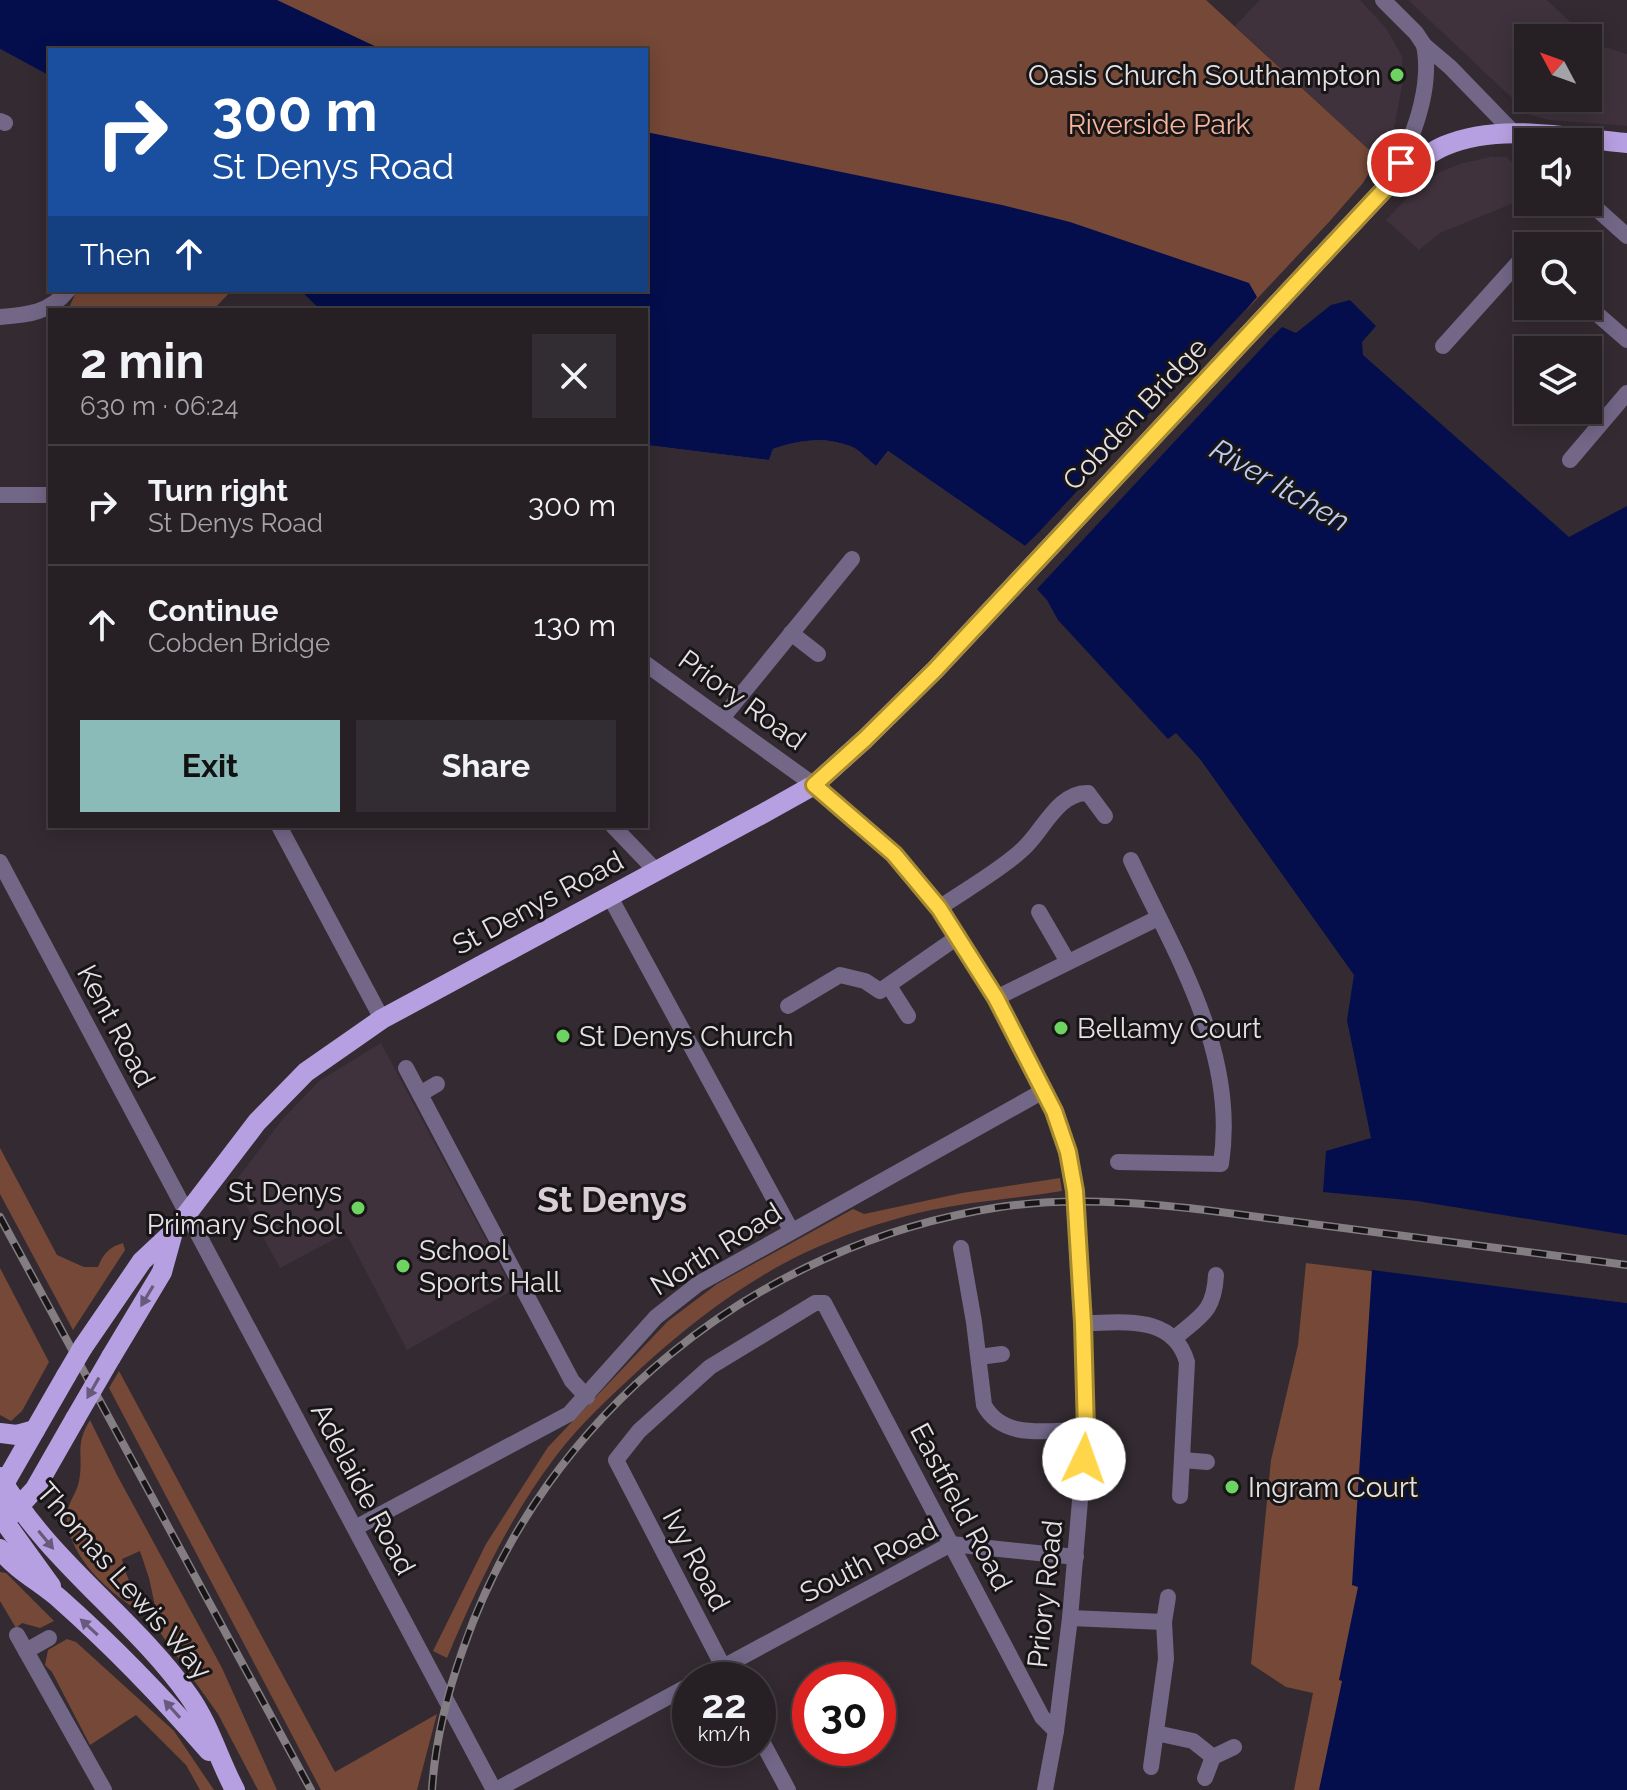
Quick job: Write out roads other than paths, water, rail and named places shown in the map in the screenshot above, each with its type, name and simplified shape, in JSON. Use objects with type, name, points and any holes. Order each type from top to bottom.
[{"type":"main road","name":"Cobden Bridge","points":[[1052,544],[1393,180],[1443,146],[1477,137],[1514,133]]},
{"type":"main road","name":"Cobden Bridge","points":[[1602,142],[1627,143]]},
{"type":"main road","name":"St Denys Road","points":[[2,1484],[83,1347],[142,1261],[173,1232],[279,1097],[306,1072],[382,1019],[814,785],[935,670],[1052,544]]},
{"type":"main road","name":"St Denys Road","points":[[2,1523],[35,1489],[162,1272],[173,1232]]},
{"type":"main road","points":[[0,1433],[17,1435],[35,1430]]},
{"type":"main road","points":[[2,1484],[2,1523],[60,1599]]},
{"type":"main road","name":"Thomas Lewis Way","points":[[2,1484],[62,1560],[139,1638],[191,1697],[235,1790]]},
{"type":"main road","name":"Thomas Lewis Way","points":[[0,1549],[14,1566],[60,1599],[150,1685],[222,1767]]},
{"type":"street","points":[[1383,0],[1514,133]]},
{"type":"street","points":[[1393,180],[1409,146],[1426,78],[1424,45]]},
{"type":"street","points":[[1602,214],[1627,236]]},
{"type":"street","points":[[1443,346],[1514,267]]},
{"type":"street","points":[[0,317],[39,312],[57,302],[66,292]]},
{"type":"street","points":[[1602,318],[1627,340]]},
{"type":"street","points":[[1570,460],[1627,393]]},
{"type":"street","points":[[0,495],[48,495]]},
{"type":"street","points":[[723,717],[852,559]]},
{"type":"street","points":[[791,633],[818,654]]},
{"type":"street","name":"Priory Road","points":[[648,665],[814,785],[894,854],[959,936],[1045,1090],[1062,1134],[1072,1170],[1083,1323],[1086,1430],[1070,1618],[1045,1790]]},
{"type":"street","points":[[939,908],[1023,850],[1058,807],[1078,792],[1088,793],[1105,816]]},
{"type":"street","points":[[280,828],[382,1019]]},
{"type":"street","points":[[615,828],[657,872]]},
{"type":"street","points":[[1118,1162],[1221,1164],[1224,1110],[1217,1059],[1198,1001],[1131,860]]},
{"type":"street","name":"Kent Road","points":[[0,862],[186,1214]]},
{"type":"street","points":[[610,897],[791,1230]]},
{"type":"street","points":[[1039,912],[1068,962]]},
{"type":"street","points":[[996,998],[1158,918]]},
{"type":"street","points":[[788,1006],[840,975],[865,981],[880,991],[959,936]]},
{"type":"street","points":[[889,986],[908,1016]]},
{"type":"street","points":[[406,1068],[572,1381],[587,1397]]},
{"type":"street","points":[[420,1094],[437,1084]]},
{"type":"street","name":"North Road","points":[[355,1528],[569,1414],[656,1317],[698,1284],[1045,1090]]},
{"type":"street","name":"Adelaide Road","points":[[186,1214],[495,1790]]},
{"type":"street","points":[[961,1248],[984,1405],[997,1423],[1020,1430],[1086,1430]]},
{"type":"street","points":[[1176,1337],[1207,1310],[1215,1292],[1216,1275]]},
{"type":"street","name":"Ivy Road","points":[[720,1662],[616,1464],[618,1456],[639,1431],[710,1367],[815,1303],[824,1303]]},
{"type":"street","name":"Eastfield Road","points":[[824,1303],[1042,1717],[1056,1731]]},
{"type":"street","points":[[1083,1323],[1157,1326],[1176,1337],[1183,1348],[1187,1362],[1180,1496]]},
{"type":"street","points":[[979,1357],[1002,1354]]},
{"type":"street","points":[[1183,1460],[1207,1462]]},
{"type":"street","name":"South Road","points":[[747,1662],[951,1544],[1076,1557]]},
{"type":"street","points":[[1151,1767],[1166,1659],[1164,1622],[1168,1597]]},
{"type":"street","points":[[1070,1618],[1164,1622]]},
{"type":"street","points":[[17,1635],[104,1790]]},
{"type":"street","points":[[26,1651],[49,1638]]},
{"type":"street","points":[[495,1790],[672,1695]]},
{"type":"street","points":[[1156,1733],[1193,1741],[1213,1757]]},
{"type":"street","points":[[1205,1778],[1213,1757],[1234,1747]]},
{"type":"street","points":[[775,1766],[788,1790]]},
{"type":"water","points":[[0,0],[277,0],[379,48],[48,48],[48,75],[0,49]]},
{"type":"water","name":"River Itchen","points":[[648,132],[1002,205],[1070,222],[1249,283],[1257,297],[1245,311],[1273,336],[1282,327],[1296,333],[1331,305],[1350,300],[1376,326],[1362,342],[1363,355],[1569,537],[1627,506],[1627,1235],[1417,1201],[1323,1192],[1326,1151],[1371,1138],[1347,1020],[1354,975],[1200,759],[1176,733],[1168,739],[1058,620],[1037,589],[1066,558],[1039,532],[1025,546],[888,451],[876,466],[853,447],[831,441],[801,441],[782,446],[773,449],[769,460],[648,445],[648,308],[318,308],[302,292],[648,292]]},
{"type":"water","points":[[1372,1270],[1627,1303],[1627,1790],[1319,1790],[1358,1587],[1352,1585]]},
{"type":"railway","points":[[432,1790],[443,1718],[463,1649],[499,1564],[546,1486],[604,1416],[670,1354],[744,1301],[825,1259],[910,1227],[1000,1207],[1076,1201],[1205,1210],[1627,1265]]},
{"type":"railway","points":[[0,1217],[311,1790]]},
{"type":"place","name":"Oasis Church Southampton","points":[[1397,75]]},
{"type":"place","name":"Bellamy Court","points":[[1061,1028]]},
{"type":"place","name":"St Denys Church","points":[[563,1036]]},
{"type":"place","name":"St Denys Primary School","points":[[358,1208]]},
{"type":"place","name":"School Sports Hall","points":[[403,1266]]},
{"type":"place","name":"Ingram Court","points":[[1232,1487]]},
{"type":"district","name":"St Denys","points":[[612,1199]]},
{"type":"park label","name":"Riverside Park","points":[[1159,124]]}]
